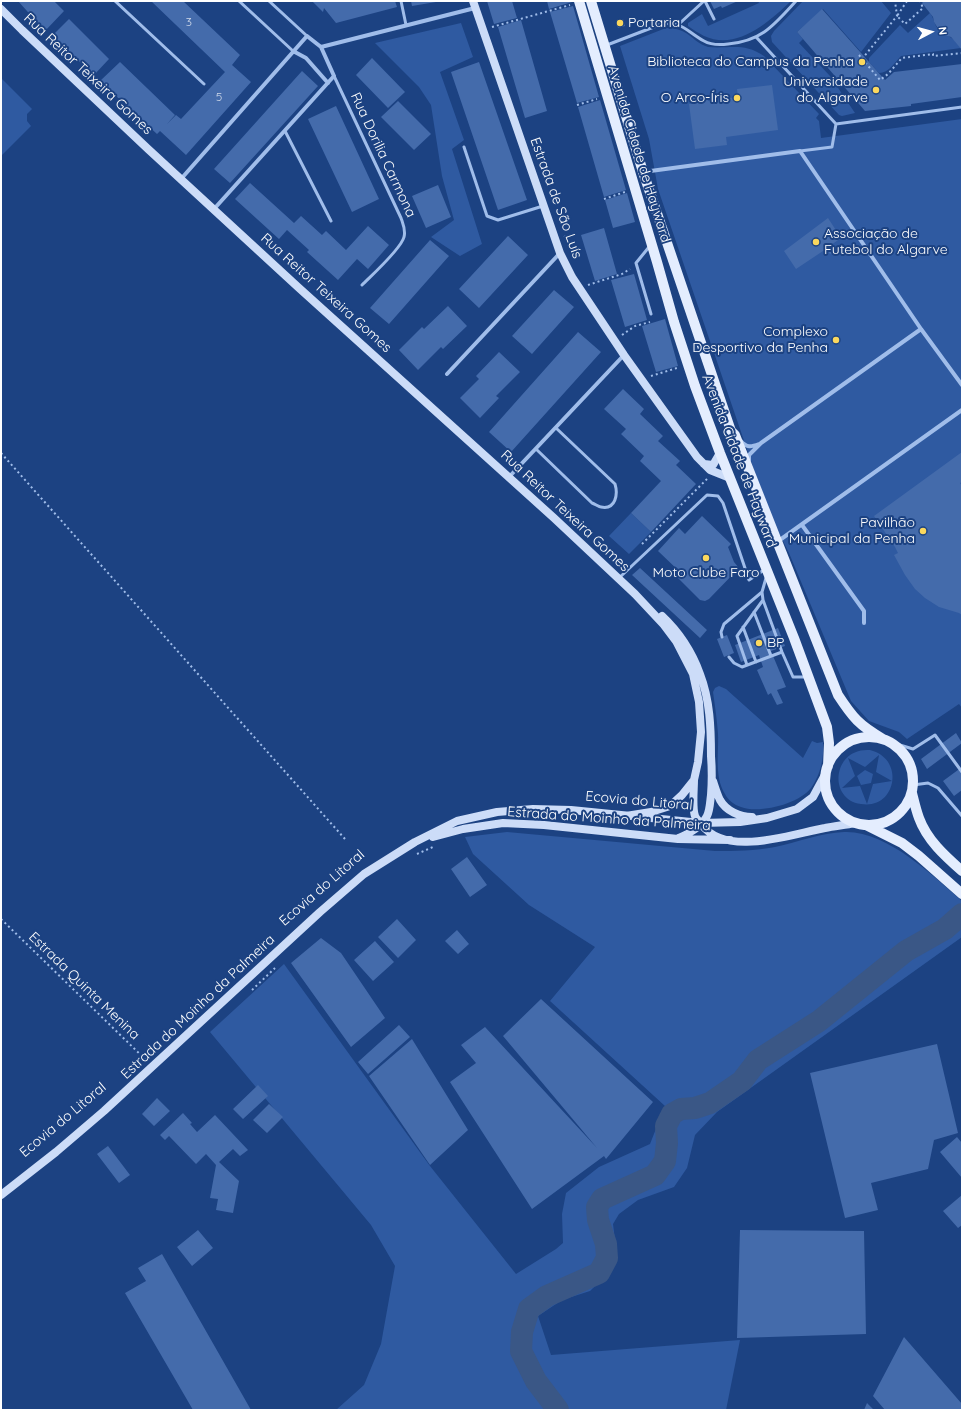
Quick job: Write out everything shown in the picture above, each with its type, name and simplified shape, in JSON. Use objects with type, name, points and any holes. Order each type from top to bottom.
[{"type":"main road","name":"Avenida Cidade de Hayward","points":[[579,1],[688,365],[720,453],[794,638],[827,727],[829,743],[827,770]]},
{"type":"main road","name":"Avenida Cidade de Hayward","points":[[591,1],[643,172],[731,432],[735,435],[838,695],[852,716],[865,729],[887,741]]},
{"type":"main road","points":[[863,737],[870,737],[887,741],[902,751],[910,763],[913,777],[912,789],[905,807],[894,818],[881,824],[866,825],[856,823],[839,814],[831,804],[825,786],[827,770],[834,754],[850,741],[863,737]]},
{"type":"main road","points":[[912,789],[919,818],[930,839],[949,860],[962,871]]},
{"type":"main road","points":[[866,825],[902,844],[919,856],[960,892]]},
{"type":"street","points":[[181,178],[307,36],[321,47],[406,25],[474,4]]},
{"type":"street","name":"Estrada de São Luís","points":[[474,4],[560,253],[572,277],[624,355],[697,457],[714,471],[730,478]]},
{"type":"street","name":"Rua Reitor Teixeira Gomes","points":[[1,9],[27,36],[214,209],[509,477],[635,594]]},
{"type":"street","name":"Rua Dorilia Carmona","points":[[321,47],[334,76]]},
{"type":"street","points":[[293,52],[306,58],[328,83]]},
{"type":"street","points":[[214,209],[334,76]]},
{"type":"street","points":[[643,172],[800,151],[921,329],[962,385]]},
{"type":"street","points":[[447,374],[560,253]]},
{"type":"street","points":[[750,474],[749,455],[761,443],[921,329]]},
{"type":"street","points":[[509,477],[624,355]]},
{"type":"street","points":[[777,542],[962,410]]},
{"type":"street","points":[[735,435],[745,446],[752,447],[761,443]]},
{"type":"street","points":[[704,464],[713,464],[720,453]]},
{"type":"street","points":[[802,525],[864,611],[864,623]]},
{"type":"street","points":[[635,594],[672,626],[681,638],[701,675],[706,694],[709,713],[712,780],[709,808],[707,817],[685,836],[678,839]]},
{"type":"street","points":[[635,594],[664,625],[676,641],[693,674],[699,702],[701,732],[693,797],[695,816],[704,829],[714,836],[730,840],[756,841],[776,839],[826,827],[856,823]]},
{"type":"street","name":"Estrada do Moinho da Palmeira","points":[[1,1195],[56,1152],[104,1111],[149,1062],[364,874],[415,842],[457,821],[497,812],[533,809],[571,810],[701,823],[740,822],[767,818],[797,810],[813,797],[827,770]]},
{"type":"street","points":[[626,816],[651,812],[670,806],[682,795],[694,780]]},
{"type":"street","points":[[712,780],[720,800],[731,811],[744,817],[767,818]]},
{"type":"street","name":"Estrada do Moinho da Palmeira","points":[[415,842],[463,829],[503,823],[544,825],[678,839],[730,840]]},
{"type":"lane","points":[[115,1],[204,84]]},
{"type":"lane","points":[[239,1],[293,52]]},
{"type":"lane","points":[[269,1],[307,36]]},
{"type":"lane","points":[[401,1],[406,25]]},
{"type":"lane","points":[[679,24],[704,1],[714,19]]},
{"type":"lane","points":[[605,45],[664,24],[679,24],[704,41],[717,44],[741,42],[757,38],[796,1]]},
{"type":"lane","points":[[757,38],[836,124]]},
{"type":"lane","name":"Rua Dorilia Carmona","points":[[334,76],[405,229],[404,238],[398,247],[362,285]]},
{"type":"lane","points":[[836,124],[962,107]]},
{"type":"lane","points":[[800,151],[832,148],[836,124]]},
{"type":"lane","points":[[285,131],[331,222]]},
{"type":"lane","points":[[464,147],[487,216],[498,220],[544,206]]},
{"type":"lane","points":[[651,314],[636,263],[652,244]]},
{"type":"lane","points":[[536,449],[592,503],[602,507],[610,506],[616,500],[618,492],[615,484],[556,428]]},
{"type":"lane","points":[[619,578],[707,494],[718,496],[724,503],[749,580],[767,572]]},
{"type":"lane","points":[[767,572],[762,592],[763,600],[782,652],[793,677],[806,676],[811,684]]},
{"type":"lane","points":[[722,637],[721,632],[724,624],[762,592]]},
{"type":"lane","points":[[747,665],[737,636],[763,600]]},
{"type":"lane","points":[[754,612],[771,656]]},
{"type":"lane","points":[[743,627],[756,662]]},
{"type":"lane","points":[[729,656],[734,663],[742,667],[782,652]]},
{"type":"lane","points":[[887,741],[913,748],[935,735],[962,772]]},
{"type":"lane","points":[[912,789],[928,783],[938,788],[962,816]]},
{"type":"path","points":[[483,30],[579,1]]},
{"type":"path","points":[[895,1],[897,16],[905,24],[924,7],[920,1]]},
{"type":"path","points":[[862,59],[897,16],[907,1]]},
{"type":"path","points":[[859,55],[880,80],[888,74],[902,58],[933,54],[934,56],[962,53]]},
{"type":"path","points":[[577,105],[607,96]]},
{"type":"path","points":[[604,199],[636,189]]},
{"type":"path","points":[[579,288],[622,274],[631,269]]},
{"type":"path","points":[[614,340],[635,326],[650,322]]},
{"type":"path","points":[[641,379],[688,365]]},
{"type":"path","points":[[1,453],[345,839]]},
{"type":"path","points":[[641,545],[714,471]]},
{"type":"path","points":[[412,856],[439,844]]},
{"type":"path","name":"Estrada Quinta Menina","points":[[1,919],[149,1062]]},
{"type":"path","points":[[251,991],[279,964]]},
{"type":"path","points":[[141,1065],[149,1062]]},
{"type":"shaded area","points":[[758,1],[791,1],[763,25],[752,32],[728,40],[716,40],[704,36],[688,26],[688,23],[702,14],[708,26],[759,3]]},
{"type":"shaded area","points":[[803,1],[881,1],[891,13],[861,52],[823,9],[797,32],[803,39],[799,43],[830,76],[855,113],[842,116],[839,115],[772,42],[771,36],[774,31]]},
{"type":"shaded area","points":[[930,13],[940,31],[951,38],[961,48],[901,56],[889,69],[883,73],[879,73],[869,62],[869,58],[900,25],[908,33]]},
{"type":"shaded area","points":[[461,23],[473,57],[440,72],[464,140],[452,149],[482,244],[460,256],[431,237],[454,220],[442,176],[431,105],[419,87],[375,43]]},
{"type":"shaded area","name":"Complexo Desportivo da Penha","points":[[666,28],[685,32],[697,42],[708,47],[737,47],[750,49],[764,56],[819,114],[816,118],[819,121],[821,138],[962,119],[962,708],[959,704],[907,739],[899,732],[869,721],[851,701],[789,553],[776,527],[753,467],[658,189],[649,139],[620,46]]},
{"type":"shaded area","points":[[1,78],[32,109],[27,114],[27,121],[31,126],[1,156]]},
{"type":"shaded area","points":[[631,513],[651,532],[629,554],[609,536]]},
{"type":"shaded area","points":[[719,686],[726,689],[803,758],[812,741],[817,743],[823,742],[823,754],[819,772],[811,788],[805,794],[788,803],[758,809],[749,809],[738,806],[728,798],[719,780],[718,772],[717,718],[713,692],[715,688]]},
{"type":"shaded area","points":[[870,750],[881,755],[889,763],[892,773],[892,781],[876,772],[879,755],[865,767],[848,758],[855,776],[842,788],[860,786],[867,804],[861,804],[850,800],[843,793],[839,784],[839,774],[842,764],[848,756],[858,751]]},
{"type":"shaded area","points":[[865,770],[873,774],[871,783],[861,785],[857,776]]},
{"type":"shaded area","points":[[892,781],[889,792],[882,799],[873,804],[867,804],[873,784]]},
{"type":"shaded area","points":[[507,832],[715,851],[760,849],[775,847],[827,834],[844,832],[860,833],[876,838],[908,856],[962,901],[962,937],[717,1112],[695,1135],[687,1168],[674,1187],[638,1200],[619,1214],[613,1224],[615,1257],[605,1276],[590,1291],[562,1300],[538,1316],[551,1355],[740,1340],[726,1410],[336,1410],[364,1385],[381,1344],[395,1266],[371,1225],[210,1032],[284,964],[430,1166],[516,1274],[563,1243],[562,1214],[566,1193],[599,1167],[650,1144],[665,1106],[550,1001],[595,947],[529,905],[473,854],[465,837]]},
{"type":"building","points":[[18,1],[54,1],[64,11],[45,31]]},
{"type":"building","points":[[151,1],[183,1],[240,55],[232,65],[251,82],[186,155],[160,131],[157,134],[100,81],[120,62],[175,115],[167,124],[176,115],[181,119],[225,72]]},
{"type":"building","points":[[312,1],[395,1],[397,7],[336,23],[324,8],[323,12]]},
{"type":"building","points":[[411,1],[436,1],[436,2],[412,6]]},
{"type":"building","points":[[487,1],[512,1],[517,18],[494,24]]},
{"type":"building","points":[[547,1],[571,1],[572,2],[549,9]]},
{"type":"building","points":[[710,1],[738,1],[722,8],[721,6],[714,9]]},
{"type":"building","points":[[924,1],[962,1],[962,50],[951,37],[944,35],[939,30],[933,17],[922,3]]},
{"type":"building","points":[[573,6],[599,97],[577,103],[550,12]]},
{"type":"building","points":[[822,9],[885,80],[894,72],[962,64],[962,97],[911,104],[911,106],[865,111],[797,32]]},
{"type":"building","points":[[69,19],[109,59],[94,75],[52,36]]},
{"type":"building","name":"Portaria","points":[[623,19],[625,26],[618,28],[616,21]]},
{"type":"building","points":[[521,20],[547,111],[525,118],[498,27]]},
{"type":"building","points":[[372,58],[405,92],[388,108],[356,75]]},
{"type":"building","points":[[479,62],[527,200],[498,210],[451,72]]},
{"type":"building","points":[[302,71],[318,86],[230,183],[214,169]]},
{"type":"building","points":[[772,85],[778,130],[726,137],[727,145],[695,149],[689,104],[693,104],[693,98],[707,96],[708,101],[738,97],[737,89]]},
{"type":"building","points":[[600,100],[626,190],[604,197],[578,107]]},
{"type":"building","points":[[398,101],[431,134],[414,150],[381,117]]},
{"type":"building","points":[[336,106],[379,199],[352,212],[308,119]]},
{"type":"building","points":[[250,183],[294,223],[301,216],[322,235],[326,231],[346,250],[368,226],[389,245],[368,269],[357,259],[338,280],[307,252],[309,250],[287,230],[279,239],[235,199]]},
{"type":"building","points":[[438,185],[451,217],[426,228],[412,196]]},
{"type":"building","points":[[627,193],[635,222],[613,228],[605,200]]},
{"type":"building","name":"Associação de Futebol do Algarve","points":[[828,218],[841,238],[831,245],[833,248],[836,247],[839,249],[838,253],[830,254],[826,249],[796,269],[784,251]]},
{"type":"building","points":[[604,228],[617,274],[595,281],[581,235]]},
{"type":"building","points":[[508,236],[528,255],[479,308],[459,289]]},
{"type":"building","points":[[430,240],[449,256],[389,324],[370,308]]},
{"type":"building","points":[[634,274],[647,320],[625,327],[611,280]]},
{"type":"building","points":[[554,290],[574,307],[532,354],[512,336]]},
{"type":"building","points":[[448,306],[467,326],[443,349],[441,347],[418,370],[399,350],[422,327],[424,329]]},
{"type":"building","points":[[665,319],[678,366],[656,372],[642,326]]},
{"type":"building","points":[[578,332],[601,352],[511,452],[489,432]]},
{"type":"building","points":[[499,352],[520,372],[496,396],[499,398],[480,418],[460,398],[479,379],[476,376]]},
{"type":"building","points":[[623,389],[644,409],[640,414],[663,436],[658,441],[680,461],[676,465],[696,484],[651,532],[631,513],[661,481],[640,461],[644,456],[621,434],[626,429],[604,409]]},
{"type":"building","name":"Pavilhão Municipal da Penha","points":[[962,452],[962,482],[960,483],[962,486],[962,615],[939,607],[915,589],[894,555],[898,553],[895,547],[874,516]]},
{"type":"building","points":[[702,516],[731,544],[728,547],[734,562],[739,568],[709,599],[705,601],[700,600],[676,576],[680,572],[658,551],[679,528],[685,534]]},
{"type":"building","points":[[640,568],[707,630],[700,638],[632,575]]},
{"type":"building","points":[[778,628],[785,646],[771,651],[786,687],[777,690],[783,703],[777,705],[771,693],[768,695],[757,670],[763,667],[759,655],[741,662],[735,645]]},
{"type":"building","points":[[727,635],[734,653],[724,657],[717,639]]},
{"type":"building","points":[[956,733],[962,743],[927,769],[921,759]]},
{"type":"building","points":[[962,767],[962,790],[954,796],[943,781]]},
{"type":"building","points":[[467,857],[487,885],[470,897],[451,869]]},
{"type":"building","points":[[397,919],[416,940],[398,958],[378,937]]},
{"type":"building","points":[[457,930],[469,944],[458,954],[445,941]]},
{"type":"building","points":[[321,938],[341,953],[385,1018],[351,1047],[291,963]]},
{"type":"building","points":[[375,941],[394,962],[373,981],[354,960]]},
{"type":"building","points":[[541,999],[653,1102],[606,1159],[604,1156],[532,1209],[450,1082],[476,1063],[461,1045],[485,1027],[597,1148],[503,1036]]},
{"type":"building","points":[[399,1025],[410,1037],[368,1074],[358,1062]]},
{"type":"building","points":[[412,1039],[468,1130],[430,1165],[369,1076]]},
{"type":"building","points":[[937,1044],[958,1133],[934,1140],[928,1169],[871,1183],[878,1210],[845,1218],[810,1073]]},
{"type":"building","points":[[258,1085],[268,1096],[243,1119],[233,1109]]},
{"type":"building","points":[[157,1098],[170,1111],[154,1126],[142,1114]]},
{"type":"building","points":[[269,1104],[283,1117],[267,1133],[253,1120]]},
{"type":"building","points":[[183,1113],[192,1123],[190,1124],[197,1132],[215,1115],[248,1150],[240,1156],[233,1149],[219,1162],[239,1181],[233,1213],[216,1210],[218,1199],[210,1198],[216,1165],[206,1154],[196,1164],[169,1136],[165,1140],[160,1135]]},
{"type":"building","points":[[957,1137],[962,1143],[962,1178],[940,1152]]},
{"type":"building","points":[[108,1146],[130,1175],[119,1183],[97,1154]]},
{"type":"building","points":[[962,1195],[962,1225],[958,1228],[943,1211]]},
{"type":"building","points":[[198,1230],[213,1248],[192,1266],[177,1247]]},
{"type":"building","points":[[740,1230],[864,1231],[866,1334],[737,1338]]},
{"type":"building","points":[[162,1254],[251,1410],[193,1410],[125,1293],[146,1281],[138,1268]]},
{"type":"building","points":[[904,1337],[962,1404],[962,1410],[885,1410],[873,1396]]},
{"type":"building","points":[[867,1403],[874,1410],[864,1410]]},
{"type":"waterway","points":[[558,1410],[536,1381],[521,1351],[522,1332],[529,1309],[547,1296],[599,1273],[607,1258],[606,1244],[598,1220],[597,1207],[602,1199],[655,1175],[665,1161],[667,1143],[666,1126],[672,1114],[681,1109],[695,1108],[710,1103],[742,1081],[758,1060],[819,1021],[906,951],[945,929],[962,914]]},
{"type":"place","name":"Portaria","points":[[620,23]]},
{"type":"place","name":"Biblioteca do Campus da Penha","points":[[862,62]]},
{"type":"place","name":"Universidade do Algarve","points":[[876,90]]},
{"type":"place","name":"O Arco-Íris","points":[[737,98]]},
{"type":"place","name":"Associação de Futebol do Algarve","points":[[816,242]]},
{"type":"place","name":"Complexo Desportivo da Penha","points":[[836,340]]},
{"type":"place","name":"Pavilhão Municipal da Penha","points":[[923,531]]},
{"type":"place","name":"Moto Clube Faro","points":[[706,558]]},
{"type":"place","name":"BP","points":[[759,643]]}]
